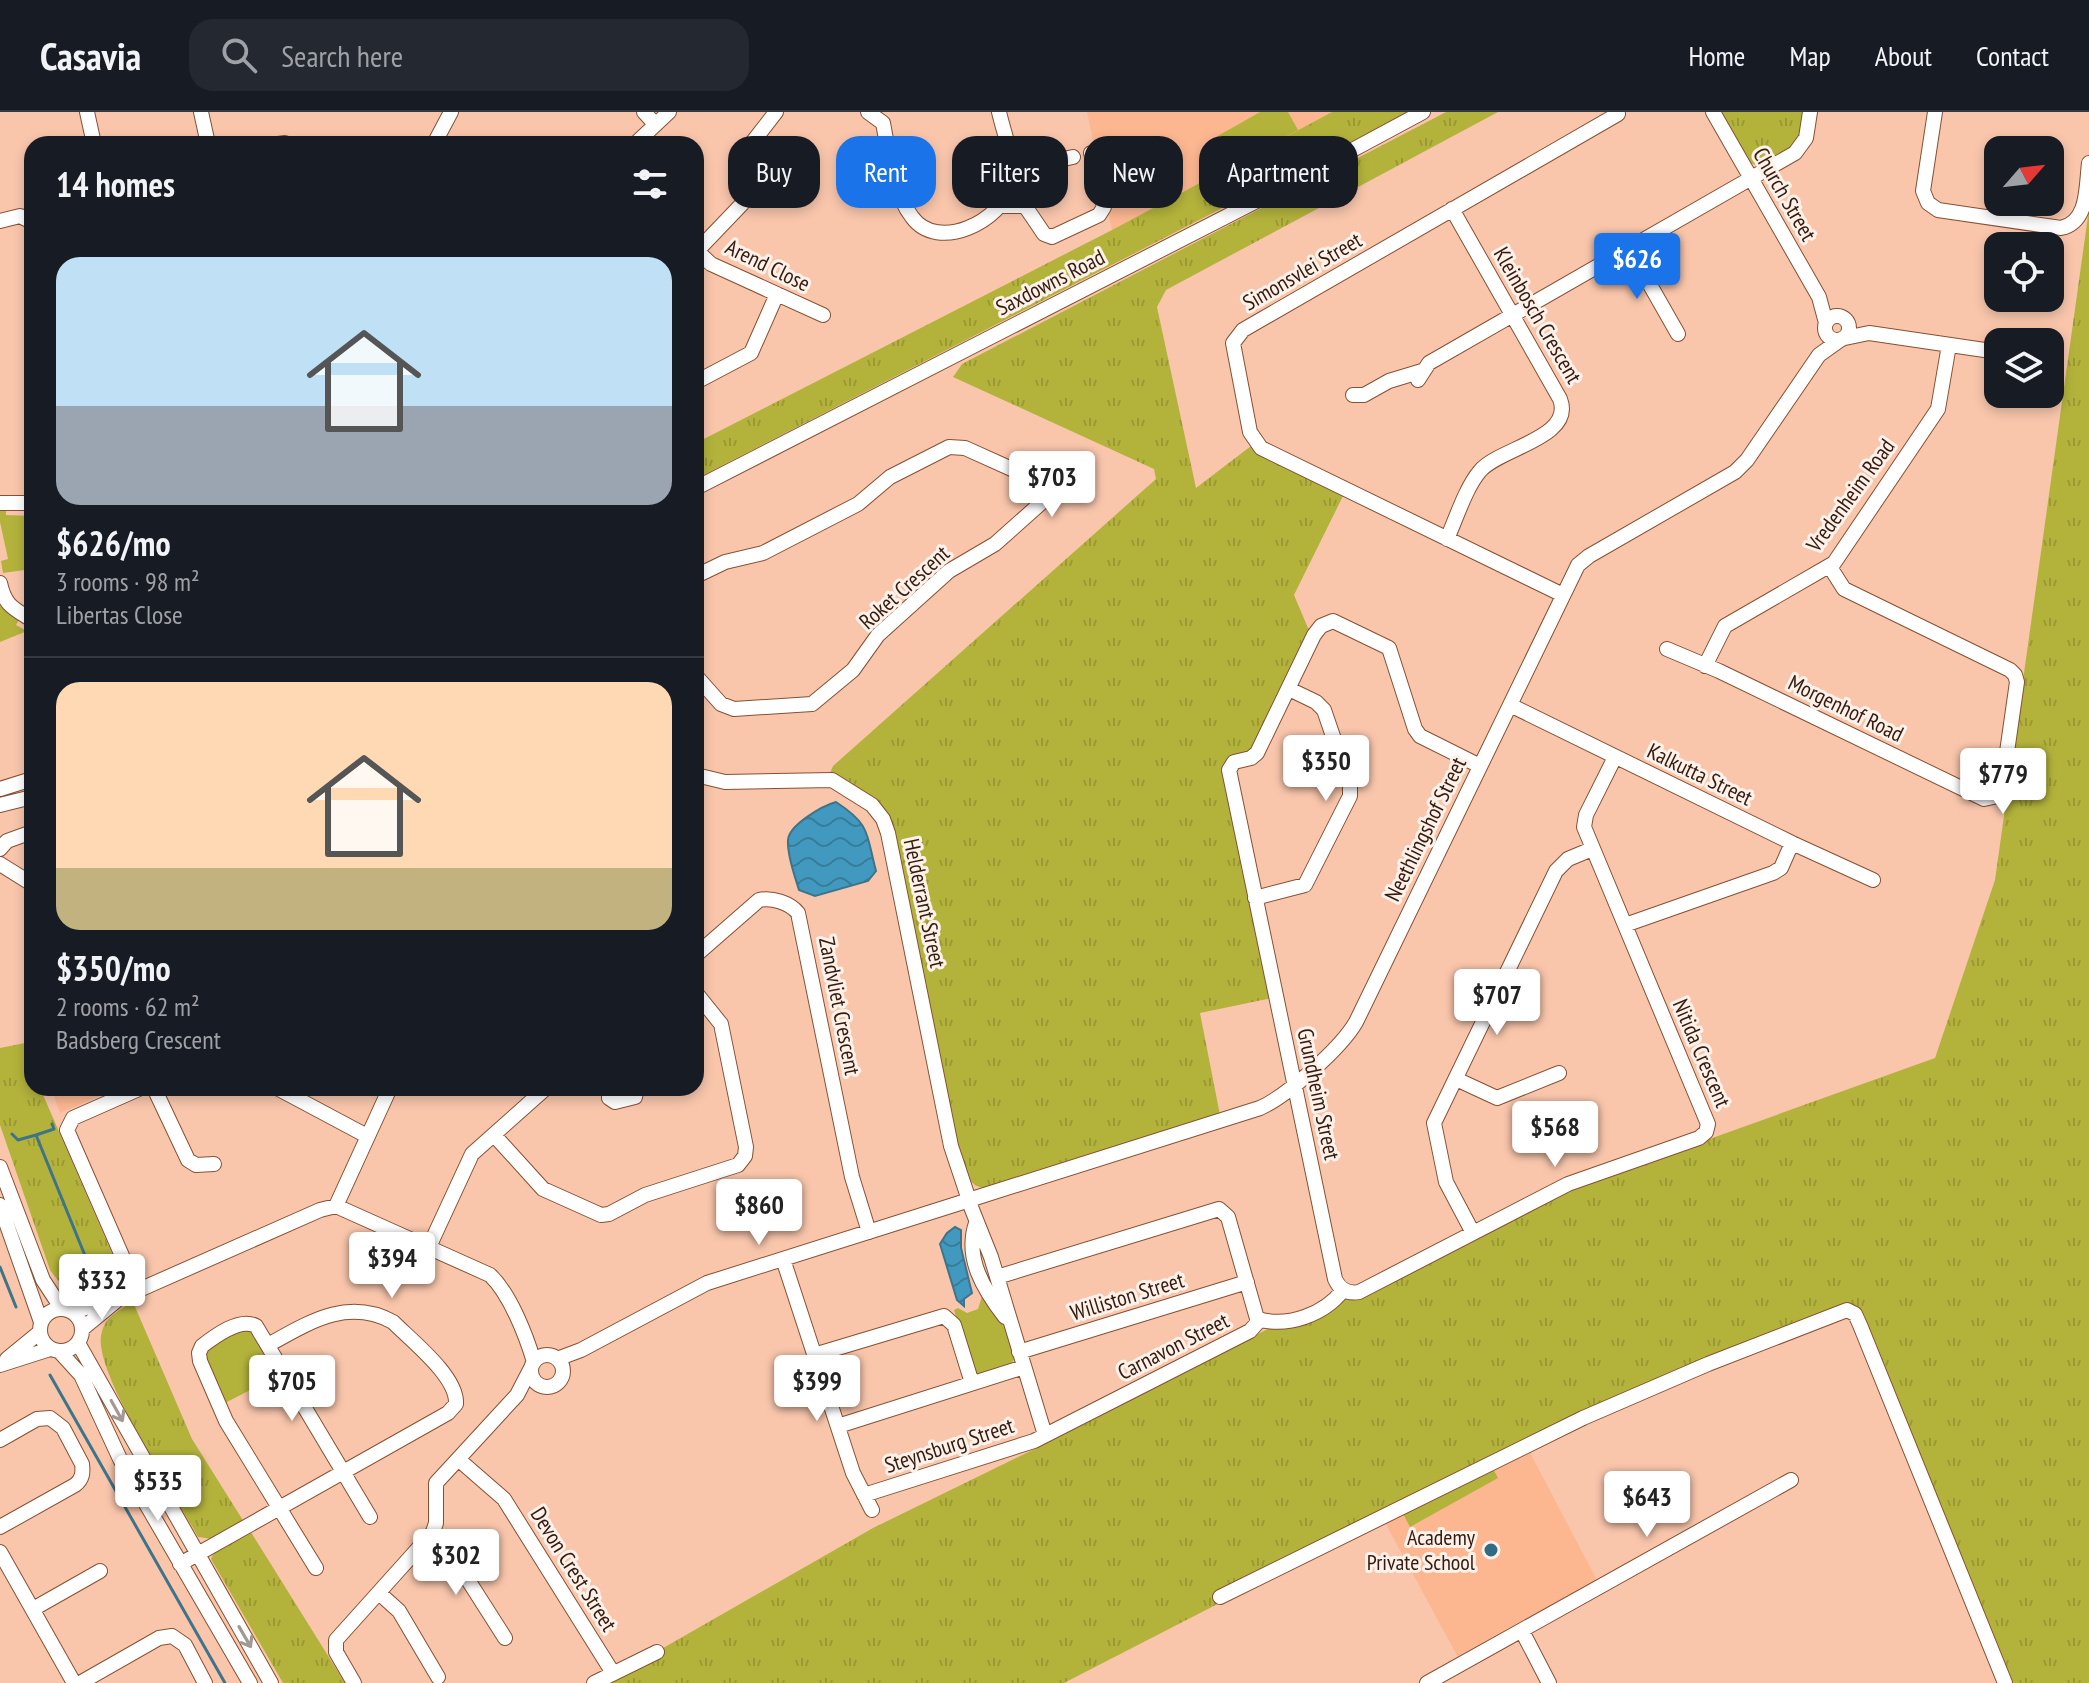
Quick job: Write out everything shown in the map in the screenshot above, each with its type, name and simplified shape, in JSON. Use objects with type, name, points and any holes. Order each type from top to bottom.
[{"type":"street","points":[[87,112],[92,136]]},
{"type":"street","points":[[201,112],[206,136]]},
{"type":"street","points":[[438,136],[451,112]]},
{"type":"street","points":[[644,112],[655,124]]},
{"type":"street","points":[[643,136],[669,112]]},
{"type":"street","points":[[704,244],[742,204],[748,186],[750,145],[776,112]]},
{"type":"street","points":[[868,112],[887,118],[898,192],[911,217],[922,227],[935,233],[962,230],[997,208]]},
{"type":"street","points":[[999,112],[1004,136]]},
{"type":"street","name":"Saxdowns Road","points":[[704,484],[1264,197],[1423,112]]},
{"type":"street","name":"Church Street","points":[[1713,112],[1834,322]]},
{"type":"street","points":[[1353,395],[1364,395],[1389,381],[1420,376],[1429,363],[1799,150],[1806,138],[1810,112]]},
{"type":"street","points":[[1935,112],[1923,191],[1928,203],[1938,210],[2061,228],[2070,226],[2082,211],[2089,163]]},
{"type":"street","name":"Simonsvlei Street","points":[[1563,595],[1257,445],[1250,432],[1233,348],[1235,339],[1243,330],[1618,114]]},
{"type":"street","points":[[1068,158],[1073,157]]},
{"type":"street","points":[[1026,208],[1044,234],[1052,237],[1099,215],[1103,208]]},
{"type":"street","name":"Kleinbosch Crescent","points":[[1447,539],[1481,470],[1552,429],[1563,415],[1560,399],[1452,209]]},
{"type":"street","points":[[0,221],[20,216],[24,218]]},
{"type":"street","points":[[1629,248],[1678,334]]},
{"type":"street","name":"Arend Close","points":[[704,258],[711,264],[823,315]]},
{"type":"street","points":[[704,378],[751,353],[777,294]]},
{"type":"street","points":[[1834,322],[1869,333],[1984,350]]},
{"type":"street","points":[[1834,322],[1830,338],[1842,339],[1869,333]]},
{"type":"street","points":[[1819,355],[1849,333],[1834,322]]},
{"type":"street","points":[[1819,355],[1834,322]]},
{"type":"street","name":"Vredenheim Road","points":[[1705,666],[1725,626],[1830,567],[1938,409],[1949,345]]},
{"type":"street","name":"Neethlingshof Street","points":[[553,1357],[581,1350],[700,1286],[1260,1108],[1280,1097],[1349,1034],[1575,569],[1585,558],[1726,478],[1742,465],[1819,355]]},
{"type":"street","name":"Roket Crescent","points":[[704,572],[725,562],[763,553],[858,504],[890,477],[949,447],[965,448],[1036,480],[1044,491],[1041,503],[988,549],[949,571],[878,635],[858,664],[812,704],[734,709],[721,704],[704,685]]},
{"type":"street","points":[[0,503],[24,503]]},
{"type":"street","name":"Morgenhof Road","points":[[1667,649],[1984,799],[1998,796],[2002,787],[2017,682],[2015,675],[1844,589],[1830,567]]},
{"type":"street","points":[[0,583],[2,599],[24,615]]},
{"type":"street","points":[[1255,898],[1298,889],[1309,881],[1350,792],[1324,710],[1316,702],[1289,689],[1318,629],[1330,622],[1339,624],[1389,648],[1420,736],[1480,766]]},
{"type":"street","name":"Grundheim Street","points":[[1289,689],[1257,753],[1232,765],[1229,774],[1335,1279],[1343,1290]]},
{"type":"street","name":"Kalkutta Street","points":[[1510,705],[1873,880]]},
{"type":"street","name":"Nitida Crescent","points":[[1473,1233],[1568,1184],[1699,1138],[1706,1132],[1708,1124],[1584,827],[1584,818],[1615,757]]},
{"type":"street","name":"Helderrant Street","points":[[704,777],[725,782],[832,780],[864,799],[883,819],[951,1146],[976,1223],[978,1244]]},
{"type":"street","points":[[0,789],[24,782]]},
{"type":"street","points":[[0,805],[24,799]]},
{"type":"street","points":[[0,849],[7,841],[24,835]]},
{"type":"street","points":[[1625,925],[1773,873],[1781,868],[1792,843]]},
{"type":"street","points":[[1258,1319],[1271,1323],[1289,1322],[1335,1301],[1343,1290],[1359,1292],[1473,1233],[1446,1182],[1434,1128],[1556,871],[1568,859],[1592,849]]},
{"type":"street","points":[[0,864],[24,879]]},
{"type":"street","name":"Zandvliet Crescent","points":[[704,948],[759,900],[770,899],[789,905],[798,913],[852,1177],[869,1232]]},
{"type":"street","points":[[494,1135],[543,1189],[601,1215],[609,1214],[641,1196],[738,1165],[745,1156],[746,1147],[721,1024],[704,1003]]},
{"type":"street","points":[[1456,1079],[1497,1098],[1559,1073]]},
{"type":"street","points":[[123,1096],[73,1118],[67,1130],[130,1293]]},
{"type":"street","points":[[158,1096],[188,1160],[196,1165],[214,1164]]},
{"type":"street","points":[[292,1096],[367,1136]]},
{"type":"street","points":[[336,1206],[385,1096]]},
{"type":"street","points":[[429,1247],[468,1159],[537,1096]]},
{"type":"street","points":[[609,1096],[615,1102],[635,1096]]},
{"type":"street","points":[[0,1167],[43,1280],[67,1310],[79,1319],[80,1336],[271,1683]]},
{"type":"street","points":[[0,1205],[43,1342],[81,1375],[120,1459],[250,1683]]},
{"type":"street","points":[[0,1365],[40,1327],[52,1311],[130,1293],[320,1210],[336,1206],[493,1277],[526,1335],[536,1383],[543,1387]]},
{"type":"street","name":"Carnavon Street","points":[[997,1277],[1216,1208],[1228,1217],[1258,1319],[1257,1325],[1045,1435]]},
{"type":"street","points":[[978,1244],[997,1277],[1045,1435]]},
{"type":"street","points":[[978,1244],[984,1289],[1012,1327]]},
{"type":"street","points":[[783,1259],[853,1473],[872,1510]]},
{"type":"street","name":"Williston Street","points":[[838,1426],[972,1383],[1022,1359],[1247,1282]]},
{"type":"street","points":[[0,1365],[70,1350],[80,1336],[130,1293]]},
{"type":"street","points":[[1220,1597],[1583,1418],[1708,1364],[1847,1310],[1857,1318],[2005,1683]]},
{"type":"street","points":[[180,1564],[448,1413],[456,1404],[455,1392],[442,1370],[386,1318],[336,1312],[268,1345]]},
{"type":"street","points":[[814,1355],[944,1316],[954,1325],[972,1383]]},
{"type":"street","points":[[316,1568],[226,1421],[200,1361],[202,1346],[240,1324],[250,1323],[259,1329],[370,1517]]},
{"type":"street","points":[[517,1395],[556,1384],[562,1374],[553,1357],[526,1335]]},
{"type":"street","name":"Neethlingshof Street","points":[[562,1374],[581,1350]]},
{"type":"street","points":[[354,1683],[336,1652],[336,1640],[430,1536],[436,1523],[435,1486],[517,1395],[533,1365],[553,1357]]},
{"type":"street","points":[[0,1440],[37,1419],[50,1418],[63,1428],[83,1470],[80,1481],[75,1485],[0,1527]]},
{"type":"street","name":"Steynsburg Street","points":[[864,1495],[1045,1435]]},
{"type":"street","name":"Devon Crest Street","points":[[458,1459],[504,1499],[613,1673]]},
{"type":"street","points":[[1427,1683],[1791,1480]]},
{"type":"street","points":[[430,1536],[458,1563],[505,1638]]},
{"type":"street","points":[[0,1552],[77,1683],[159,1638],[172,1636],[185,1645],[205,1683]]},
{"type":"street","points":[[33,1609],[100,1571]]},
{"type":"street","points":[[379,1593],[399,1611],[438,1677]]},
{"type":"street","points":[[1522,1631],[1549,1683]]},
{"type":"street","points":[[594,1683],[657,1652]]},
{"type":"shaded area","points":[[1087,112],[1332,112],[1287,136],[1199,136],[1199,183],[1183,192],[1183,136],[1092,136]]},
{"type":"shaded area","points":[[1107,208],[1153,208],[1112,230]]},
{"type":"shaded area","points":[[54,1096],[99,1096],[60,1113]]},
{"type":"shaded area","name":"Academy Private School","points":[[1527,1447],[1598,1582],[1460,1661],[1383,1519]]},
{"type":"green space","points":[[1260,112],[1288,112],[1298,130],[1287,136],[1218,136]]},
{"type":"green space","points":[[1332,112],[1409,112],[1358,138],[1287,136]]},
{"type":"green space","points":[[1446,112],[1498,112],[1358,187],[1358,158]]},
{"type":"green space","points":[[1720,112],[1805,112],[1794,145],[1764,165],[1755,165],[1749,162]]},
{"type":"green space","points":[[1199,183],[1199,208],[1222,208],[704,475],[704,439],[1153,208],[1183,208],[1183,192]]},
{"type":"green space","points":[[1262,208],[1319,208],[1166,290],[1157,307],[1196,488],[1251,446],[1344,494],[1294,595],[1308,628],[1312,630],[1254,749],[1232,758],[1272,998],[1200,1013],[1220,1115],[986,1188],[970,1180],[958,1149],[880,804],[850,782],[830,773],[833,766],[1156,479],[1154,469],[953,377],[962,364]]},
{"type":"green space","points":[[2089,209],[2089,1683],[2003,1683],[1849,1313],[1623,1402],[1383,1519],[1064,1683],[602,1683],[873,1528],[1065,1434],[1339,1292],[1343,1294],[1570,1189],[1935,1058],[1995,880],[2061,408],[2064,408],[2064,387]]},
{"type":"green space","points":[[6,508],[6,515],[24,516],[24,570],[3,573],[1,561],[8,559],[0,509]]},
{"type":"green space","points":[[0,605],[20,618],[16,625],[24,632],[0,642]]},
{"type":"green space","points":[[24,1043],[24,1096],[43,1096],[125,1283],[104,1291],[84,1293],[74,1291],[57,1280],[50,1270],[0,1125],[0,1048]]},
{"type":"green space","points":[[983,1293],[1007,1328],[1016,1357],[1008,1368],[978,1376],[973,1372],[954,1310],[958,1308],[967,1313],[978,1309]]},
{"type":"green space","points":[[133,1302],[192,1439],[244,1522],[213,1539],[198,1537],[139,1436],[111,1378],[103,1354],[103,1329],[112,1315]]},
{"type":"green space","points":[[242,1327],[249,1327],[281,1374],[223,1404],[203,1358],[205,1349]]},
{"type":"green space","points":[[1491,1465],[1498,1478],[1410,1527],[1401,1510]]},
{"type":"green space","points":[[249,1529],[345,1683],[283,1683],[211,1559],[214,1552]]},
{"type":"water","points":[[836,802],[861,824],[876,871],[868,881],[815,896],[799,890],[788,840],[800,822]]},
{"type":"water","points":[[955,1227],[961,1230],[961,1248],[972,1293],[964,1299],[964,1306],[957,1300],[940,1244]]},
{"type":"waterway","points":[[36,1135],[54,1129],[52,1124]]},
{"type":"waterway","points":[[12,1134],[18,1140],[36,1135],[90,1267],[106,1275]]},
{"type":"waterway","points":[[0,1267],[16,1307]]},
{"type":"waterway","points":[[50,1375],[225,1683]]},
{"type":"place","name":"Academy Private School","points":[[1491,1550]]}]
